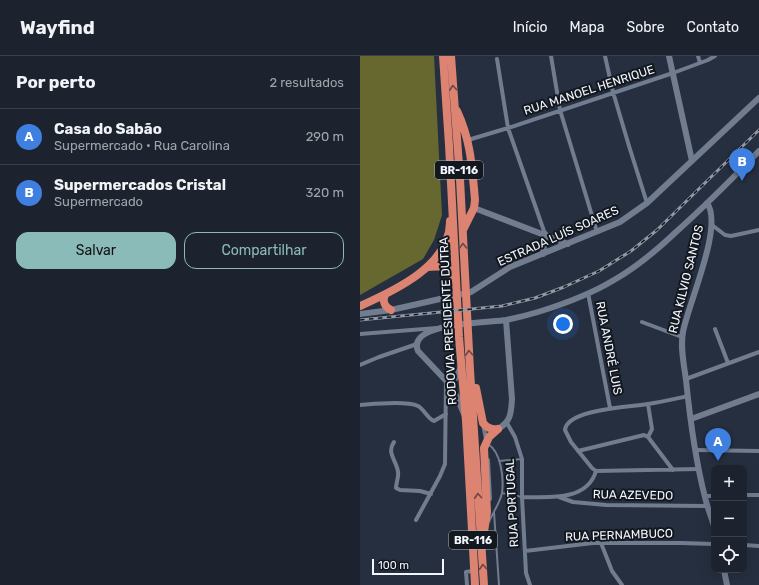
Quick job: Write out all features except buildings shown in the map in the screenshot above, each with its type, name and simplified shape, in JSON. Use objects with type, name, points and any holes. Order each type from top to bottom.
[{"type":"highway","name":"RODOVIA PRESIDENTE DUTRA","points":[[443,56],[455,236],[459,337],[471,495],[474,585]]},
{"type":"highway","name":"RODOVIA PRESIDENTE DUTRA","points":[[451,56],[484,585]]},
{"type":"highway","points":[[360,306],[385,295],[429,267],[441,252],[448,236],[450,225],[445,128],[445,90]]},
{"type":"highway","points":[[454,106],[463,125],[472,160],[474,208],[463,231]]},
{"type":"highway","points":[[429,267],[439,266],[447,268],[451,272],[456,284]]},
{"type":"highway","points":[[385,295],[384,304],[391,310]]},
{"type":"highway","points":[[470,370],[475,380],[483,423],[486,427],[498,429]]},
{"type":"highway","points":[[482,549],[487,512],[484,448],[498,429]]},
{"type":"highway","points":[[471,495],[469,510],[474,585]]},
{"type":"main road","points":[[668,56],[692,161]]},
{"type":"main road","name":"ESTRADA LUÍS SOARES","points":[[360,314],[391,310],[471,292],[510,267],[620,222],[647,202],[759,98]]},
{"type":"main road","points":[[466,421],[456,395],[447,380],[420,354],[417,349],[419,339],[424,334],[443,327],[506,320],[538,312],[613,281],[645,260],[758,155]]},
{"type":"main road","name":"RUA KILVIO SANTOS","points":[[708,203],[712,225],[702,268],[682,337],[688,396],[699,469],[704,496],[711,516]]},
{"type":"main road","points":[[474,208],[568,244]]},
{"type":"main road","points":[[543,254],[545,234]]},
{"type":"main road","points":[[498,429],[507,423],[511,412],[512,399],[506,320]]},
{"type":"main road","points":[[447,380],[456,378],[462,362]]},
{"type":"main road","points":[[691,419],[759,394]]},
{"type":"main road","points":[[725,573],[727,585]]},
{"type":"street","points":[[551,56],[560,110],[597,232]]},
{"type":"street","points":[[605,56],[613,92],[647,202]]},
{"type":"street","points":[[698,56],[700,63]]},
{"type":"street","name":"RUA MANOEL HENRIQUE","points":[[468,140],[673,73],[715,56]]},
{"type":"street","points":[[497,60],[508,128],[545,234]]},
{"type":"street","points":[[712,225],[725,235],[731,236],[759,230]]},
{"type":"street","name":"RUA ANDRÉ LUIS","points":[[588,292],[610,408]]},
{"type":"street","points":[[642,322],[682,337]]},
{"type":"street","points":[[360,334],[443,327]]},
{"type":"street","points":[[715,329],[728,363]]},
{"type":"street","points":[[360,365],[417,344]]},
{"type":"street","points":[[686,379],[759,352]]},
{"type":"street","points":[[416,520],[440,476],[444,464],[447,380]]},
{"type":"street","points":[[688,396],[648,404],[610,408],[584,415],[566,423],[565,430],[571,442],[590,466],[596,471],[699,469]]},
{"type":"street","points":[[360,405],[410,404],[419,406],[430,419],[434,421],[446,414]]},
{"type":"street","points":[[648,404],[652,429],[648,437]]},
{"type":"street","points":[[482,549],[489,523],[490,489],[487,442],[483,423]]},
{"type":"street","name":"RUA PORTUGAL","points":[[507,423],[516,437],[522,459],[522,497],[526,573],[530,585]]},
{"type":"street","points":[[578,451],[644,435],[648,437],[673,470]]},
{"type":"street","points":[[394,442],[391,451],[398,471],[396,488],[400,490],[420,491],[431,494]]},
{"type":"street","points":[[696,450],[759,451]]},
{"type":"street","points":[[522,497],[559,497],[579,491],[591,481],[596,471]]},
{"type":"street","points":[[704,496],[711,496]]},
{"type":"street","points":[[747,496],[759,496]]},
{"type":"street","name":"RUA AZEVEDO","points":[[559,497],[573,502],[606,506],[708,506]]},
{"type":"street","points":[[601,543],[612,571],[622,585]]},
{"type":"street","name":"RUA PERNAMBUCO","points":[[526,551],[601,543],[711,544]]},
{"type":"street","points":[[747,545],[759,546]]},
{"type":"street","points":[[467,585],[466,572],[472,571]]},
{"type":"lane","points":[[487,442],[497,452],[502,493],[489,523]]},
{"type":"lane","points":[[499,460],[522,459]]},
{"type":"lane","points":[[502,493],[522,497]]},
{"type":"lane","points":[[494,511],[499,585]]},
{"type":"shaded area","points":[[360,56],[434,56],[442,215],[434,240],[423,259],[360,295]]},
{"type":"railway","points":[[360,320],[502,306],[535,298],[599,271],[631,251],[657,230],[759,130]]},
{"type":"place","name":"Supermercados Cristal","points":[[742,181]]},
{"type":"place","name":"Casa do Sabão","points":[[718,461]]}]
